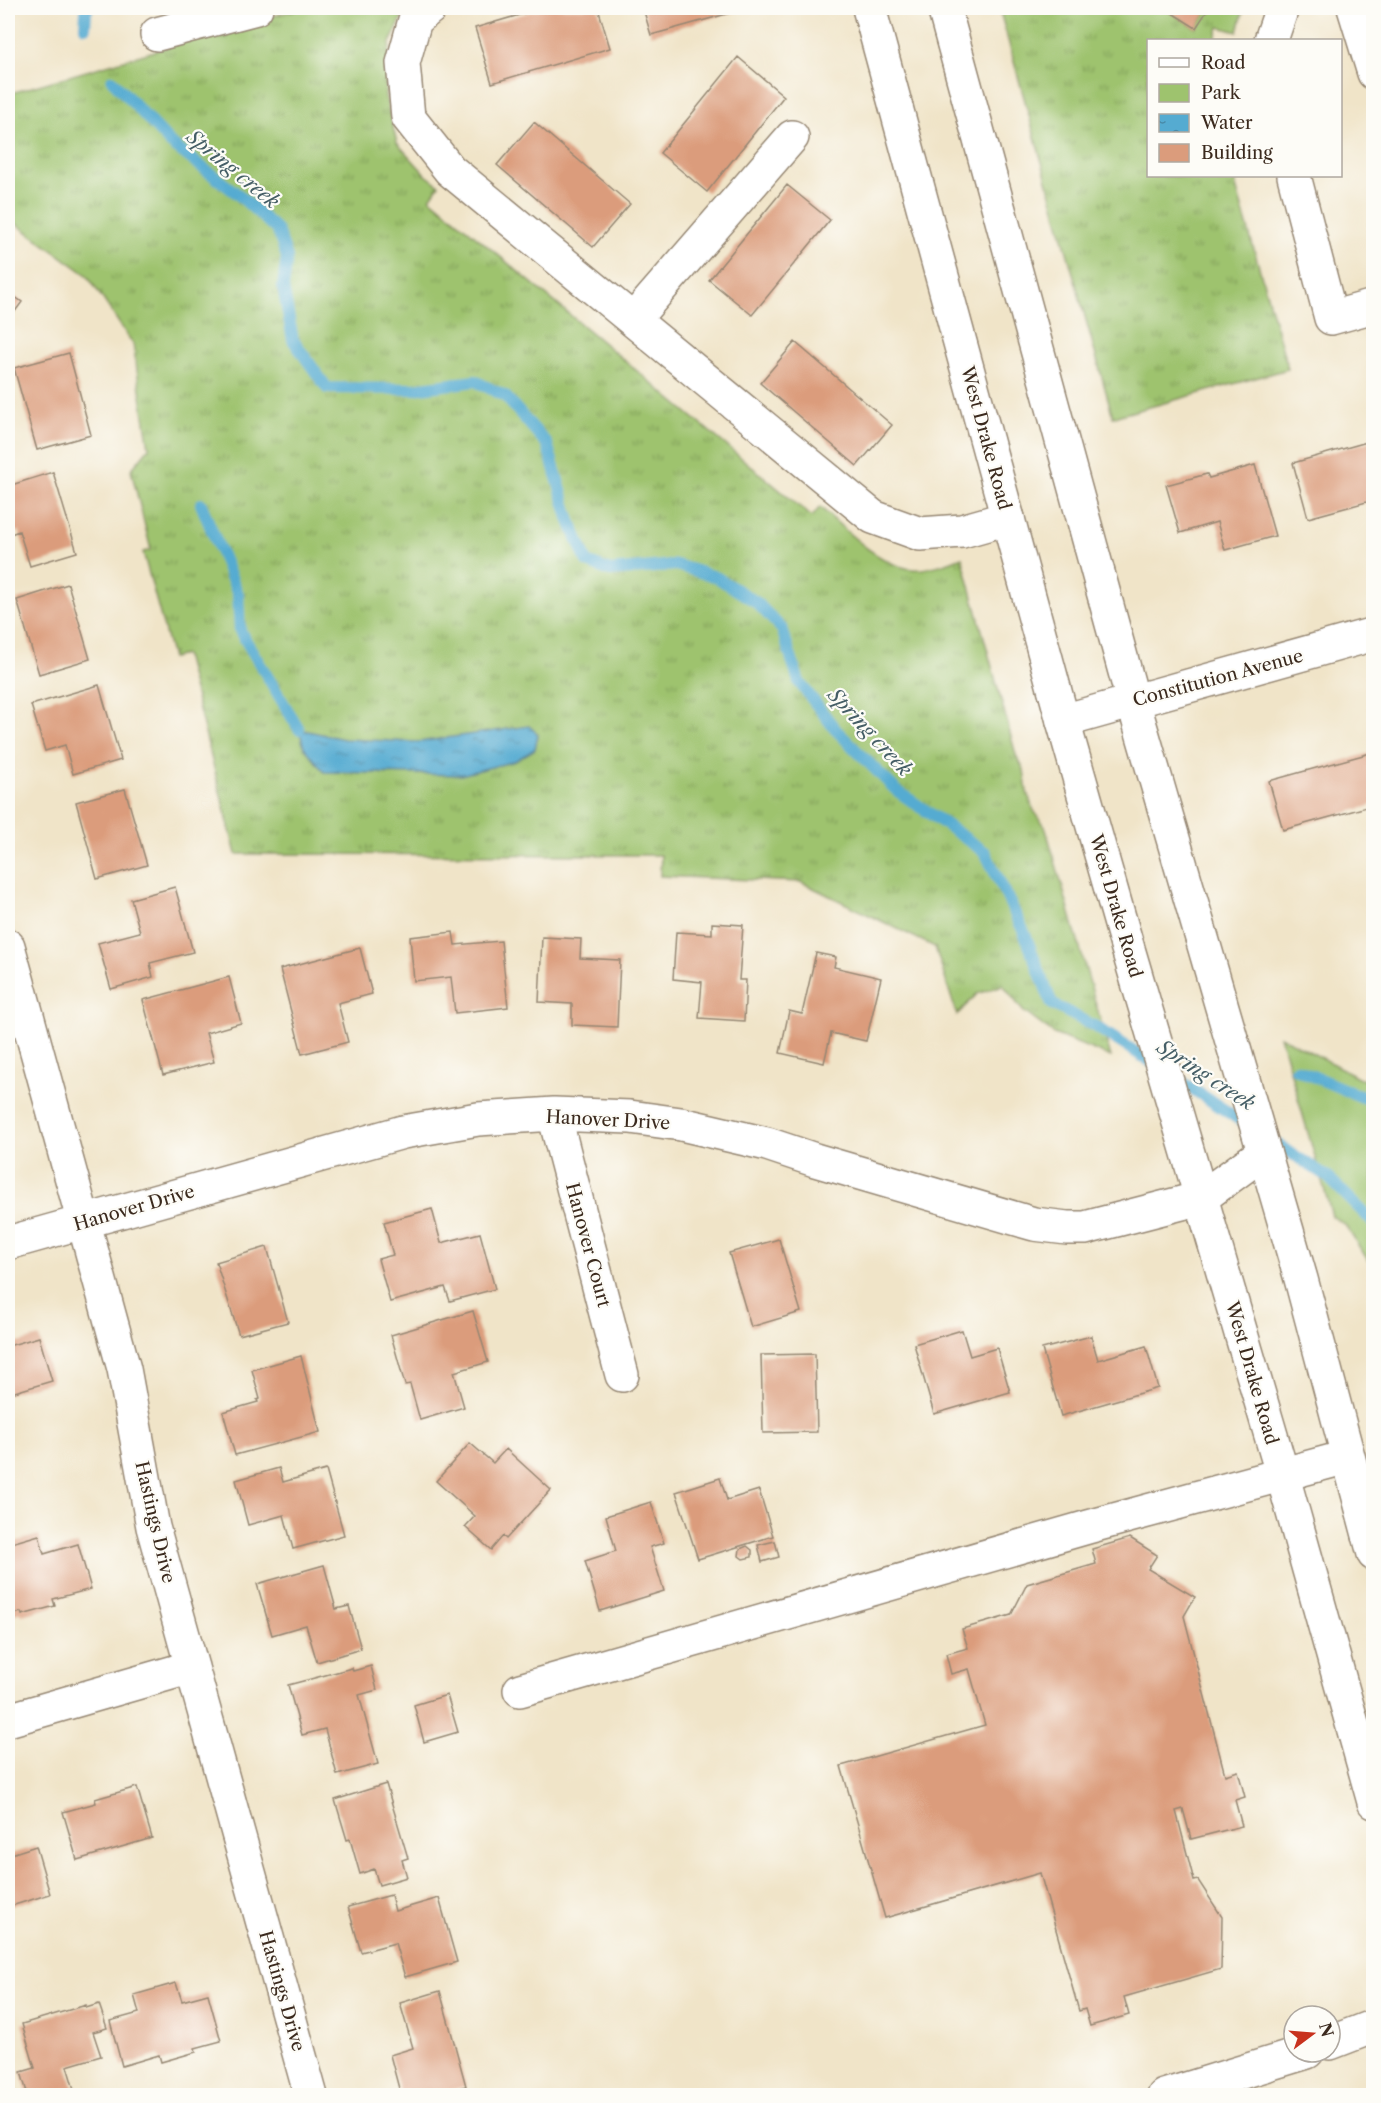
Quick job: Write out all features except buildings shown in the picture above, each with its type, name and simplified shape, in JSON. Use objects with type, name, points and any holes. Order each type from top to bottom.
[{"type":"main road","points":[[157,34],[256,8]]},
{"type":"main road","points":[[430,8],[415,20],[403,63],[408,117],[450,170],[873,517],[920,534],[962,531],[1008,518]]},
{"type":"main road","name":"West Drake Road","points":[[869,8],[1063,721],[1126,942],[1187,1149],[1211,1191],[1282,1473],[1374,1802]]},
{"type":"main road","points":[[944,8],[1133,701],[1301,1279],[1373,1551]]},
{"type":"main road","points":[[1271,39],[1282,8]]},
{"type":"main road","points":[[1354,8],[1374,73]]},
{"type":"main road","points":[[633,320],[792,137]]},
{"type":"main road","points":[[1294,177],[1331,318],[1374,306]]},
{"type":"main road","name":"Constitution Avenue","points":[[1063,721],[1374,634]]},
{"type":"main road","name":"Hastings Drive","points":[[8,946],[124,1369],[153,1527],[311,2096]]},
{"type":"main road","name":"Hanover Drive","points":[[8,1243],[403,1132],[478,1119],[554,1114],[630,1118],[681,1124],[767,1144],[1012,1218],[1056,1227],[1085,1228],[1211,1191],[1264,1152]]},
{"type":"main road","name":"Hanover Court","points":[[554,1114],[622,1375]]},
{"type":"main road","points":[[520,1690],[1347,1456]]},
{"type":"main road","points":[[8,1720],[192,1667]]},
{"type":"main road","points":[[1342,2038],[1374,2026]]},
{"type":"main road","points":[[1164,2096],[1282,2060]]},
{"type":"green space","points":[[301,8],[407,8],[390,43],[385,95],[397,143],[426,175],[439,185],[430,198],[812,517],[820,507],[863,545],[899,566],[924,569],[962,557],[1016,755],[1024,770],[1027,792],[1034,811],[1045,826],[1111,1057],[1054,1034],[1023,1011],[1003,985],[977,994],[957,1015],[935,947],[801,882],[660,876],[661,855],[236,854],[185,655],[172,658],[143,552],[151,550],[131,470],[149,448],[133,344],[87,275],[8,218],[8,94]]},
{"type":"green space","points":[[999,8],[1164,8],[1196,28],[1209,8],[1244,8],[1238,32],[1219,27],[1215,39],[1147,39],[1147,177],[1233,177],[1288,369],[1113,417]]},
{"type":"green space","points":[[1280,1036],[1373,1085],[1373,1268],[1345,1225],[1332,1216]]},
{"type":"water","points":[[529,726],[538,734],[535,749],[515,761],[461,775],[324,772],[304,747],[299,729],[344,739],[418,742]]},
{"type":"waterway","name":"Spring creek","points":[[85,27],[88,8]]},
{"type":"waterway","name":"Spring creek","points":[[112,80],[170,143],[239,195],[277,230],[287,257],[283,287],[293,340],[327,388],[413,389],[475,381],[505,396],[547,444],[570,521],[587,562],[610,571],[676,565],[716,577],[756,602],[782,629],[799,682],[836,730],[896,790],[985,852],[1024,932],[1052,1004],[1096,1027],[1156,1065]]},
{"type":"waterway","points":[[201,504],[238,594],[240,631],[299,729]]},
{"type":"waterway","points":[[1296,1069],[1374,1102]]},
{"type":"waterway","name":"Spring creek","points":[[1173,1076],[1249,1126]]},
{"type":"waterway","name":"Spring creek","points":[[1266,1137],[1328,1177],[1374,1223]]}]
